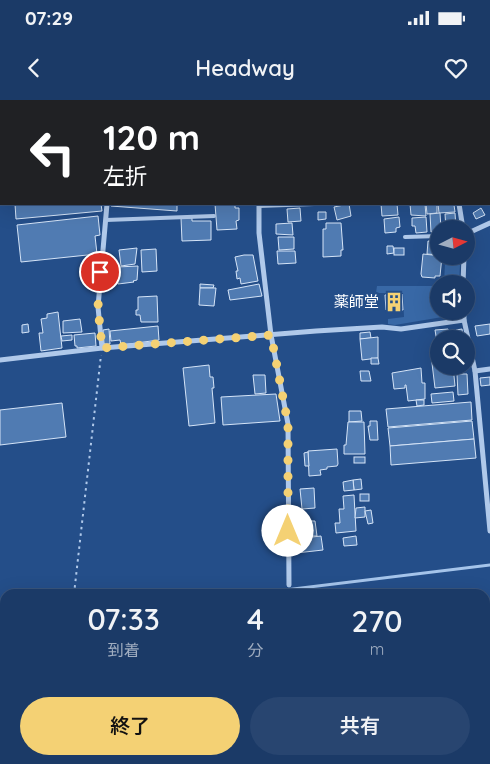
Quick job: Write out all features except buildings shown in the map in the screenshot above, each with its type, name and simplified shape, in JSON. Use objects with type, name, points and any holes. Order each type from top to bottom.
[{"type":"street","points":[[102,348],[98,307],[107,205]]},
{"type":"street","points":[[259,205],[259,233],[271,335],[288,424],[289,585]]},
{"type":"street","points":[[458,205],[461,220]]},
{"type":"street","points":[[475,230],[490,223]]},
{"type":"street","points":[[0,360],[102,348],[382,327],[401,329],[464,320],[466,330]]},
{"type":"street","points":[[490,369],[475,371],[490,531]]},
{"type":"lane","points":[[106,220],[214,216]]},
{"type":"lane","points":[[405,237],[430,236]]},
{"type":"path","points":[[75,589],[102,348]]},
{"type":"shaded area","points":[[445,265],[460,265],[459,275],[444,275]]},
{"type":"shaded area","points":[[377,286],[430,286],[430,319],[395,325],[388,324],[388,319],[404,317],[403,293],[376,293]]},
{"type":"waterway","points":[[293,589],[490,565]]},
{"type":"place","name":"薬師堂","points":[[394,302]]},
{"type":"route","points":[[100,272],[98,307],[102,348],[271,335],[288,424],[288,531]]}]
